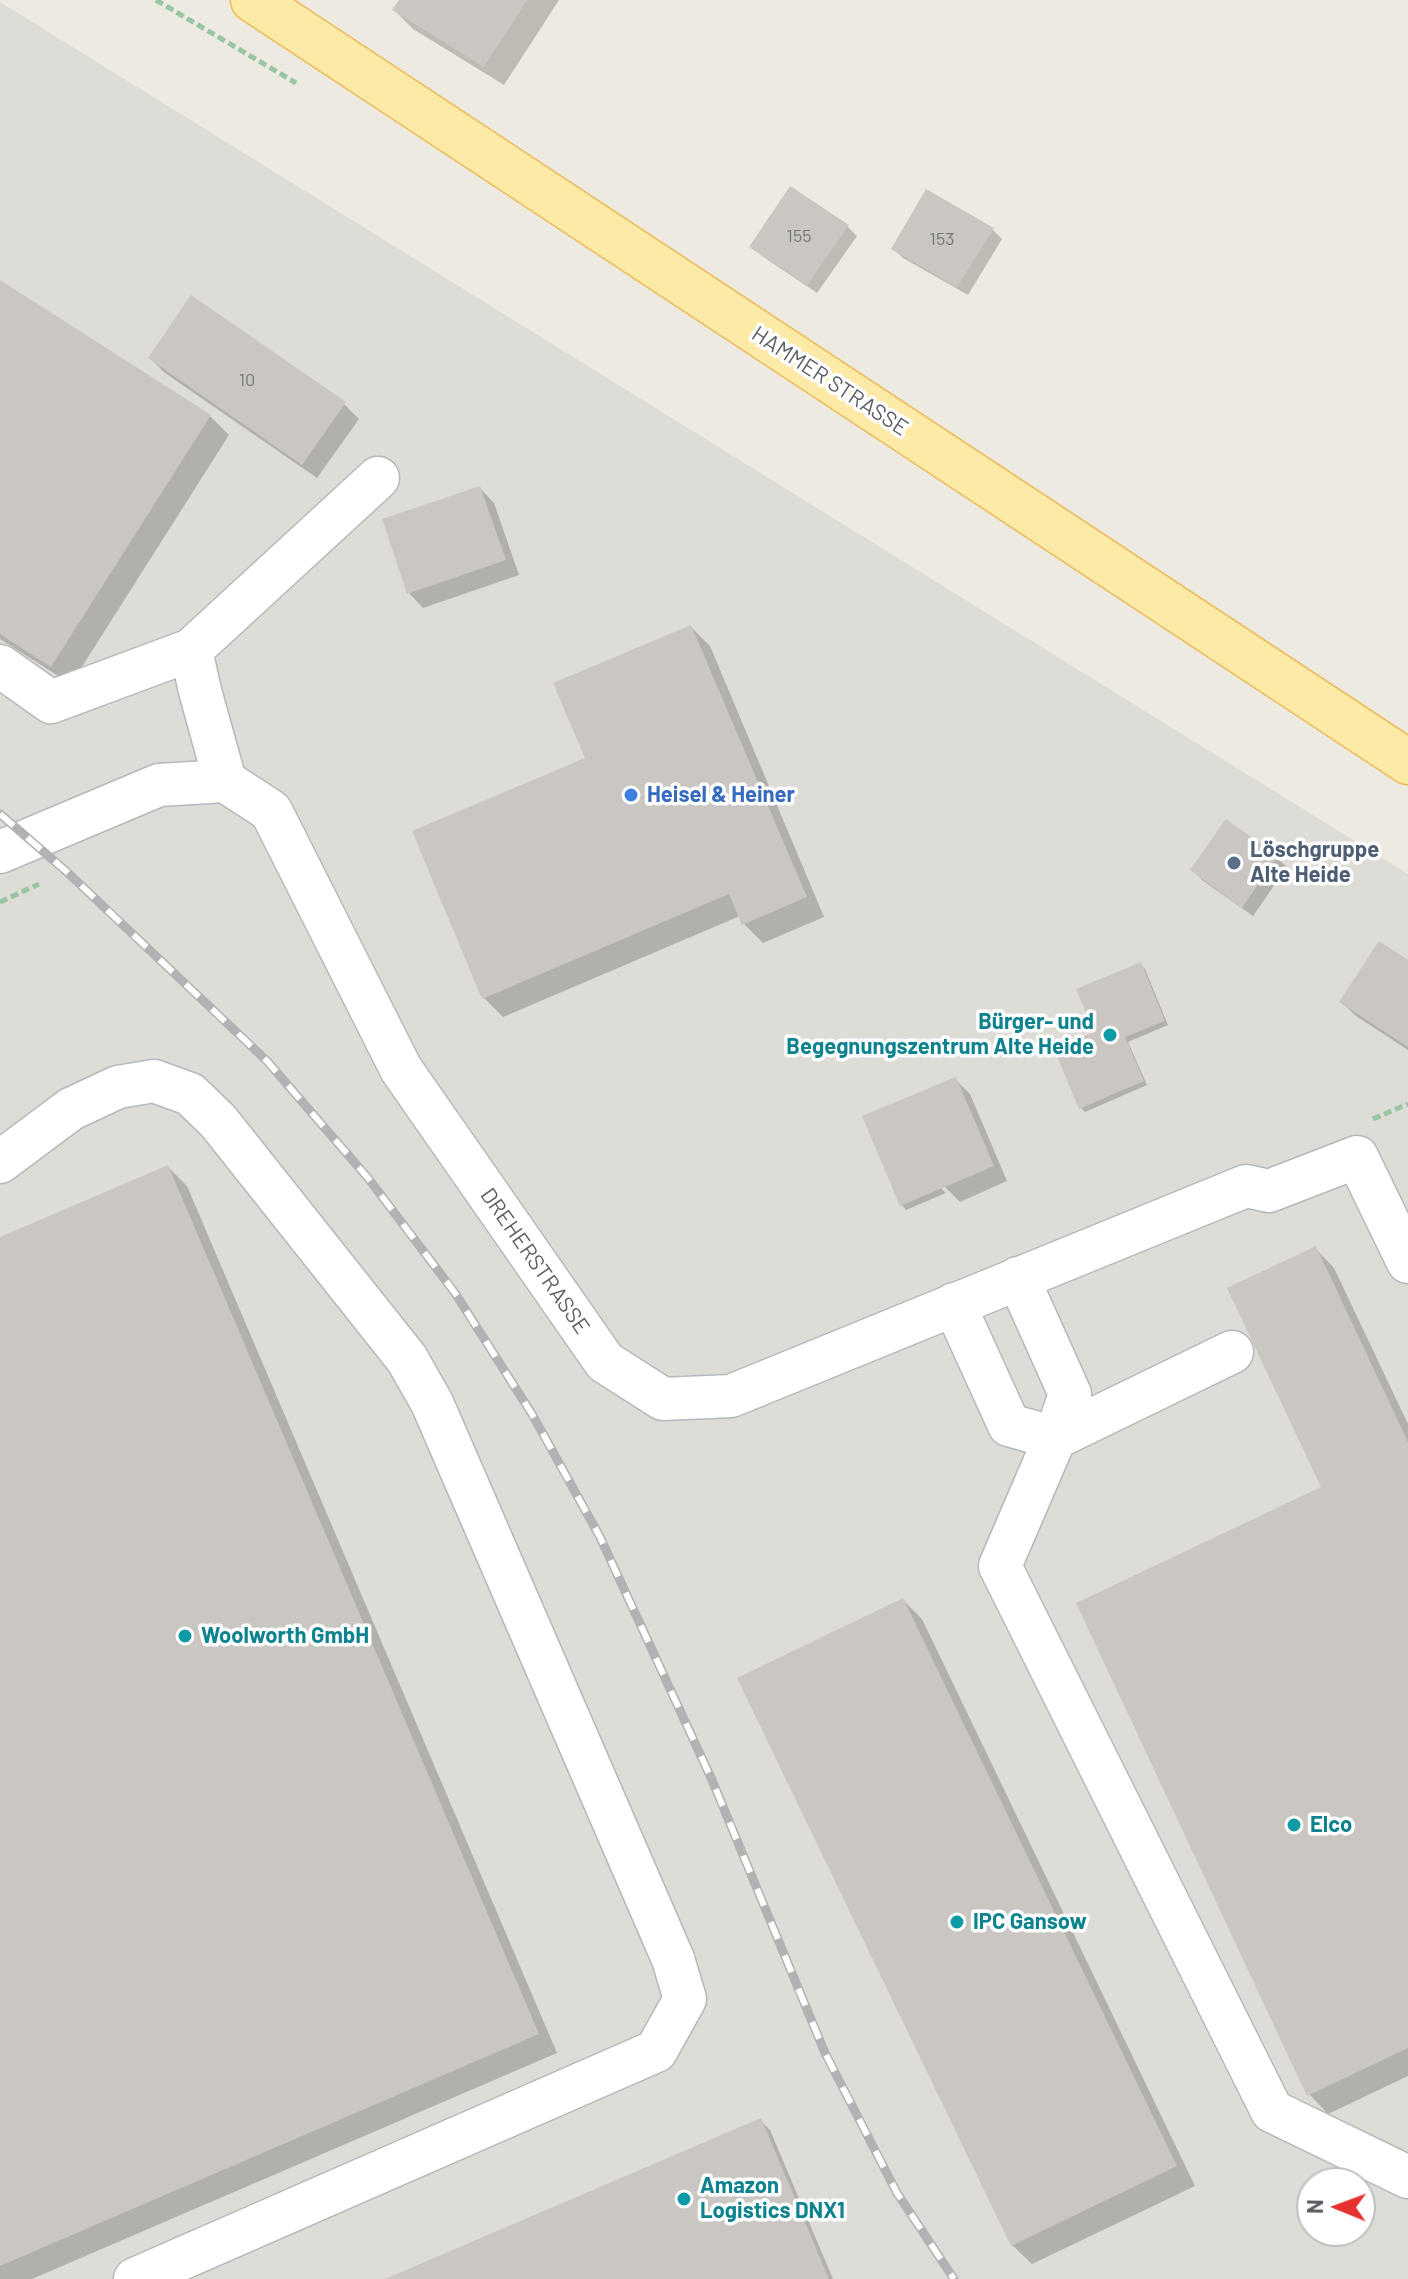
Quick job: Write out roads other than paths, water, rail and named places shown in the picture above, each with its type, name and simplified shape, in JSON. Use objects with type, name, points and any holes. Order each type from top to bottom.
[{"type":"main road","name":"HAMMER STRASSE","points":[[253,0],[1408,762]]},
{"type":"street","points":[[0,666],[51,702],[191,650],[378,478]]},
{"type":"street","points":[[0,852],[159,785],[225,781],[191,650]]},
{"type":"street","name":"DREHERSTRASSE","points":[[225,781],[271,811],[401,1069],[605,1362],[663,1399],[731,1396],[1246,1186],[1269,1191],[1357,1157],[1408,1262]]},
{"type":"street","points":[[0,1162],[71,1109],[118,1087],[154,1081],[190,1094],[218,1121],[407,1359],[432,1403],[673,1959],[685,1999],[656,2051],[135,2279]]},
{"type":"street","points":[[1018,1278],[1070,1394],[1055,1438],[1000,1566],[1272,2111],[1408,2177]]},
{"type":"street","points":[[954,1304],[1009,1425],[1055,1438],[1232,1352]]},
{"type":"railway","points":[[0,814],[67,872],[267,1061],[368,1178],[455,1293],[532,1414],[600,1537],[712,1780],[825,2053],[897,2193],[954,2279]]},
{"type":"place","name":"Heisel & Heiner","points":[[631,795]]},
{"type":"place","name":"Löschgruppe Alte Heide","points":[[1234,863]]},
{"type":"place","name":"Bürger- und Begegnungszentrum Alte Heide","points":[[1110,1035]]},
{"type":"place","name":"Woolworth GmbH","points":[[185,1636]]},
{"type":"place","name":"Elco","points":[[1294,1825]]},
{"type":"place","name":"IPC Gansow","points":[[957,1922]]},
{"type":"place","name":"Amazon Logistics DNX1","points":[[684,2199]]}]
